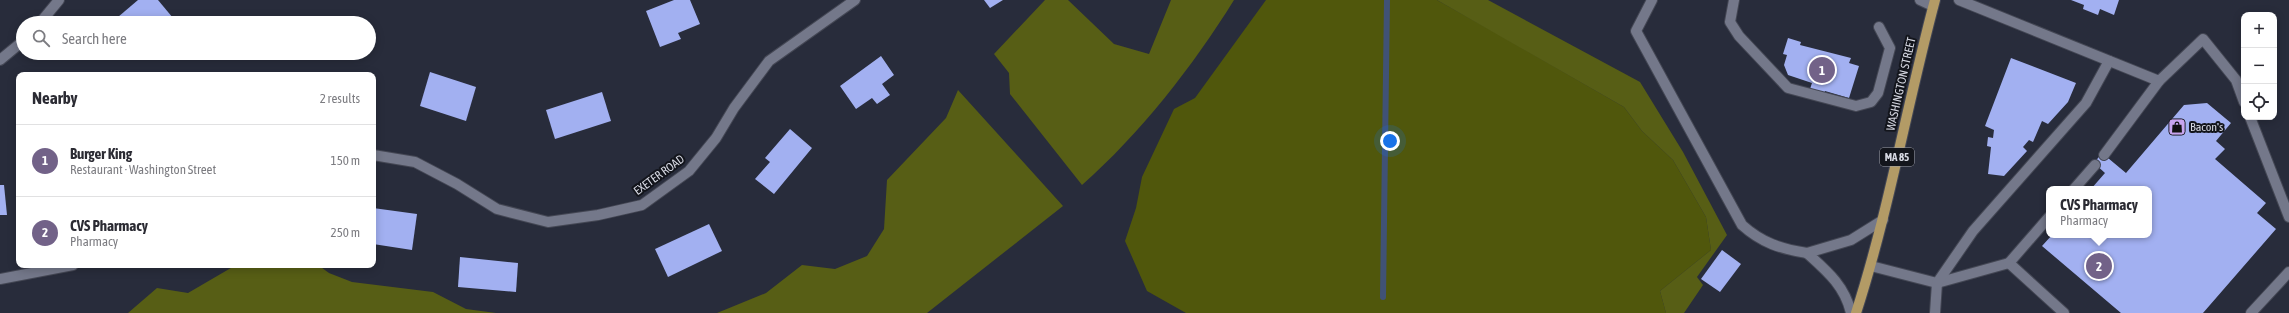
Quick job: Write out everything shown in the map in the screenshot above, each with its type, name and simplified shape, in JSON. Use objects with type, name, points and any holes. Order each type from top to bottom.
[{"type":"main road","name":"WASHINGTON STREET","points":[[1856,313],[1871,266],[1883,220],[1934,3]]},
{"type":"street","points":[[46,16],[59,0]]},
{"type":"street","name":"EXETER ROAD","points":[[376,156],[415,162],[457,184],[497,209],[548,222],[598,216],[642,206],[689,172],[716,138],[734,108],[769,61],[855,0]]},
{"type":"street","points":[[1652,0],[1636,31],[1742,225],[1753,235],[1782,250],[1807,254],[1851,240],[1883,220]]},
{"type":"street","points":[[1734,0],[1730,22],[1740,36],[1788,88],[1856,106],[1871,102],[1878,93],[1890,48],[1879,27]]},
{"type":"street","points":[[1920,0],[1934,3]]},
{"type":"street","points":[[1959,0],[2159,81]]},
{"type":"street","points":[[2104,155],[2159,81],[2203,39],[2236,80],[2241,94]]},
{"type":"street","points":[[0,60],[16,47]]},
{"type":"street","points":[[1935,313],[1937,283],[1973,231],[2086,103],[2109,61]]},
{"type":"street","points":[[2251,120],[2289,217]]},
{"type":"street","points":[[2077,186],[2095,165]]},
{"type":"street","points":[[1871,266],[1937,283],[2008,262],[2046,220]]},
{"type":"street","points":[[1807,254],[1835,280],[1848,298],[1851,313]]},
{"type":"street","points":[[2008,262],[2064,313]]},
{"type":"street","points":[[0,279],[57,268]]},
{"type":"street","points":[[2251,313],[2289,272]]},
{"type":"green space","points":[[1045,0],[1068,0],[1114,44],[1149,54],[1171,0],[1234,0],[1201,50],[1164,98],[1124,144],[1082,185],[1010,94],[1009,73],[994,54]]},
{"type":"green space","points":[[1266,0],[1437,0],[1624,107],[1642,131],[1673,160],[1706,217],[1711,250],[1660,291],[1666,313],[1186,313],[1147,291],[1125,241],[1136,208],[1142,177],[1174,109],[1195,98]]},
{"type":"green space","points":[[1437,0],[1488,0],[1640,82],[1683,152],[1727,235],[1697,277],[1703,285],[1684,313],[1666,313],[1660,291],[1711,250],[1706,217],[1673,160],[1642,131],[1624,107]]},
{"type":"green space","points":[[958,90],[1063,206],[927,313],[717,313],[766,293],[802,265],[835,269],[867,256],[884,229],[887,180],[946,118]]},
{"type":"green space","points":[[231,268],[322,268],[329,273],[352,282],[433,292],[466,309],[496,313],[128,313],[157,288],[188,293]]},
{"type":"building","points":[[138,0],[158,0],[171,16],[119,16]]},
{"type":"building","points":[[674,0],[690,0],[700,24],[678,33],[681,39],[660,47],[646,11]]},
{"type":"building","points":[[984,0],[1003,0],[990,8]]},
{"type":"building","points":[[2071,0],[2119,0],[2114,15],[2100,9],[2098,15],[2083,9],[2084,5]]},
{"type":"building","points":[[1788,38],[1801,42],[1800,45],[1851,58],[1849,63],[1859,66],[1849,98],[1825,91],[1824,94],[1810,89],[1812,83],[1788,75],[1784,65],[1787,55],[1783,54]]},
{"type":"building","points":[[881,56],[894,75],[882,84],[890,95],[877,104],[872,98],[856,109],[840,86]]},
{"type":"building","points":[[2011,58],[2076,83],[2068,102],[2048,124],[2042,121],[2033,142],[2029,140],[2023,147],[2027,151],[2004,176],[1988,174],[1991,147],[1987,146],[1988,137],[1993,138],[1994,130],[1985,126]]},
{"type":"building","points":[[430,72],[476,87],[466,121],[420,106]]},
{"type":"building","points":[[602,92],[611,121],[555,139],[546,110]]},
{"type":"building","points":[[2207,103],[2231,123],[2216,141],[2225,149],[2215,159],[2266,203],[2257,213],[2276,229],[2203,313],[2121,313],[2042,246],[2049,238],[2152,238],[2152,186],[2094,186],[2105,173],[2094,163],[2102,153],[2126,173],[2184,105]]},
{"type":"building","points":[[790,129],[812,148],[774,194],[755,179],[770,162],[765,158]]},
{"type":"building","points":[[0,185],[4,185],[7,215],[0,215]]},
{"type":"building","points":[[376,208],[417,214],[412,250],[376,244]]},
{"type":"building","points":[[709,224],[722,251],[668,277],[655,249]]},
{"type":"building","points":[[1722,250],[1741,264],[1720,292],[1701,279]]},
{"type":"building","points":[[460,257],[518,263],[516,292],[458,287]]},
{"type":"waterway","points":[[1383,297],[1387,0]]},
{"type":"place","name":"Burger King","points":[[1822,70]]},
{"type":"place","name":"Bacon's","points":[[2177,127]]},
{"type":"place","name":"CVS Pharmacy","points":[[2099,266]]}]
